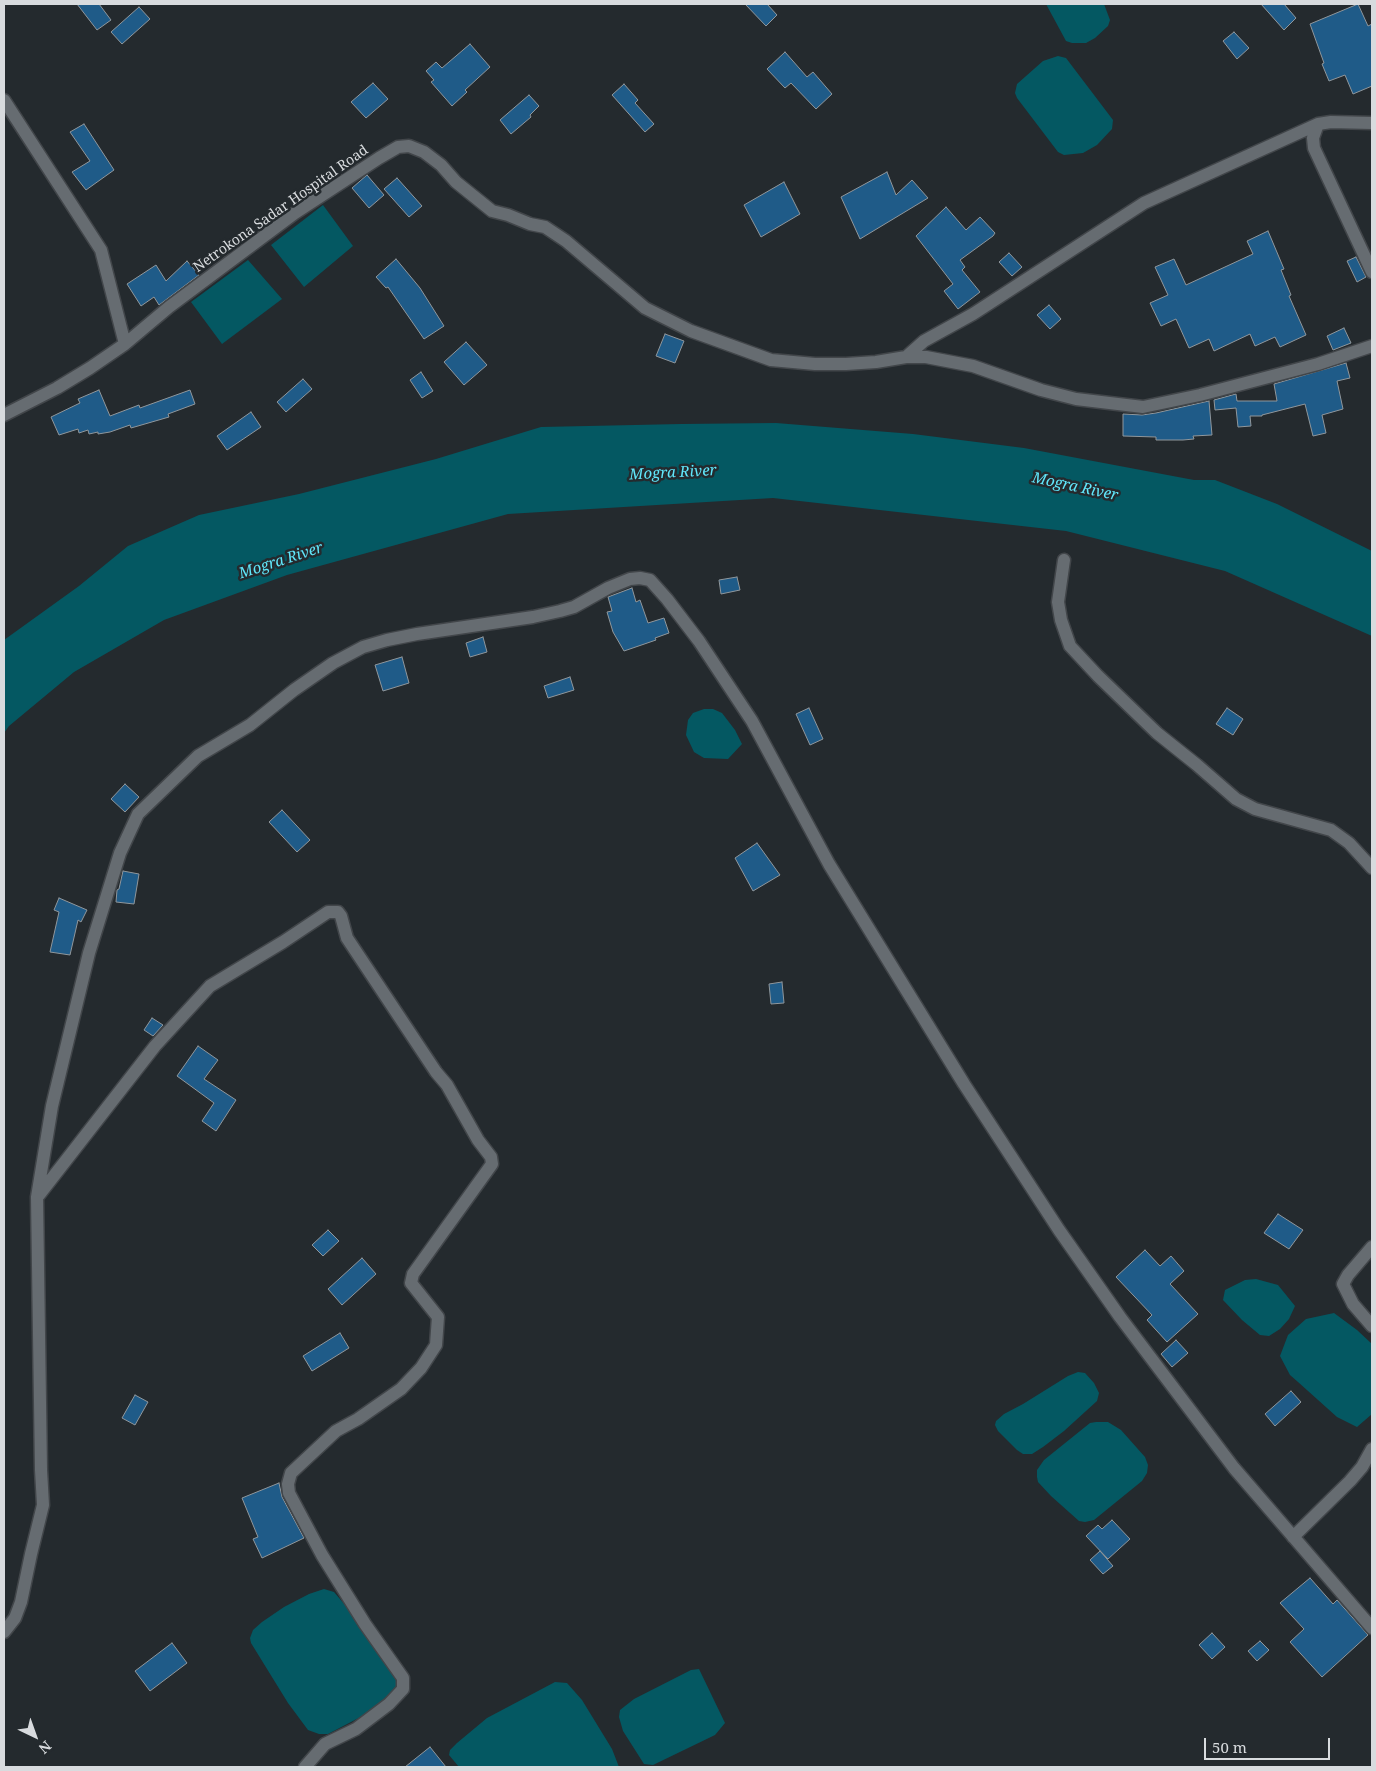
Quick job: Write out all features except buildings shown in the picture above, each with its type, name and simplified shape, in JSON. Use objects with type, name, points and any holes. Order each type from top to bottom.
[{"type":"street","points":[[4,100],[101,250],[125,344]]},
{"type":"street","points":[[906,356],[924,341],[972,314],[1144,203],[1318,124],[1338,122],[1372,124]]},
{"type":"street","points":[[1318,124],[1313,138],[1314,148],[1372,272]]},
{"type":"street","name":"Netrokona Sadar Hospital Road","points":[[4,415],[58,388],[125,344],[169,307],[295,213],[379,158],[398,147],[410,146],[424,152],[441,164],[456,182],[492,211],[545,228],[566,241],[646,308],[691,331],[771,360],[815,364],[846,364],[876,362],[906,356],[926,357],[973,366],[1041,390],[1076,399],[1143,407],[1200,395],[1318,364],[1372,346]]},
{"type":"street","points":[[1064,560],[1058,602],[1061,620],[1070,646],[1098,676],[1156,733],[1236,799],[1255,809],[1332,830],[1343,837],[1372,868]]},
{"type":"street","points":[[4,1632],[15,1618],[21,1602],[30,1554],[43,1505],[37,1197],[52,1106],[89,953],[120,853],[138,814],[198,756],[250,725],[294,690],[333,663],[363,647],[417,634],[542,615],[574,607],[608,588],[630,579],[640,578],[650,580],[699,641],[752,721],[829,864],[964,1084],[1059,1230],[1120,1317],[1234,1468],[1372,1628]]},
{"type":"street","points":[[37,1197],[155,1046],[210,986],[283,942],[328,912],[338,912],[341,916],[347,938],[436,1072],[447,1085],[478,1140],[491,1157],[492,1164],[413,1274],[411,1283],[438,1317],[436,1345],[421,1368],[401,1389],[336,1432],[291,1472],[288,1484],[289,1492],[322,1554],[365,1624],[403,1678],[403,1689],[389,1704],[356,1729],[325,1744],[305,1767]]},
{"type":"street","points":[[1372,1247],[1348,1275],[1343,1284],[1353,1304],[1372,1326]]},
{"type":"street","points":[[1293,1537],[1350,1481],[1372,1449]]},
{"type":"water","points":[[1046,4],[1104,4],[1110,20],[1108,26],[1095,38],[1086,43],[1072,43],[1066,41]]},
{"type":"water","points":[[1058,56],[1066,58],[1113,120],[1112,129],[1097,145],[1083,153],[1064,155],[1058,152],[1015,93],[1017,84],[1043,61]]},
{"type":"water","points":[[323,205],[353,246],[304,287],[271,245]]},
{"type":"water","points":[[248,260],[282,299],[222,344],[191,302]]},
{"type":"water","name":"Mogra River","points":[[776,423],[913,434],[1024,448],[1194,480],[1215,480],[1277,504],[1372,551],[1372,636],[1225,571],[1066,531],[773,498],[508,514],[287,575],[164,620],[74,672],[9,726],[4,733],[4,640],[79,586],[128,546],[199,515],[299,494],[436,459],[541,427]]},
{"type":"water","points":[[704,709],[713,709],[722,713],[735,730],[742,744],[728,759],[704,758],[694,752],[686,735],[688,720],[693,713]]},
{"type":"water","points":[[1256,1279],[1278,1285],[1295,1306],[1289,1319],[1280,1329],[1269,1336],[1260,1335],[1223,1300],[1225,1290],[1245,1280]]},
{"type":"water","points":[[1334,1313],[1372,1344],[1372,1414],[1357,1427],[1337,1417],[1290,1375],[1280,1356],[1288,1335],[1306,1319]]},
{"type":"water","points":[[1078,1372],[1085,1373],[1094,1383],[1099,1393],[1097,1401],[1043,1447],[1032,1454],[1023,1454],[998,1431],[995,1425],[996,1421],[1004,1414]]},
{"type":"water","points":[[1108,1422],[1121,1430],[1145,1457],[1148,1465],[1147,1473],[1142,1481],[1094,1520],[1085,1522],[1079,1521],[1038,1482],[1037,1470],[1044,1460],[1090,1423]]},
{"type":"water","points":[[324,1589],[334,1592],[345,1605],[398,1680],[396,1690],[372,1711],[328,1734],[319,1734],[308,1730],[288,1703],[251,1643],[250,1638],[253,1630],[284,1607],[309,1594]]},
{"type":"water","points":[[699,1669],[725,1723],[715,1735],[653,1765],[644,1764],[623,1731],[619,1717],[620,1710],[634,1699],[691,1670]]},
{"type":"water","points":[[555,1682],[567,1683],[582,1700],[612,1749],[619,1767],[459,1767],[449,1755],[450,1750],[457,1743],[487,1718]]}]
